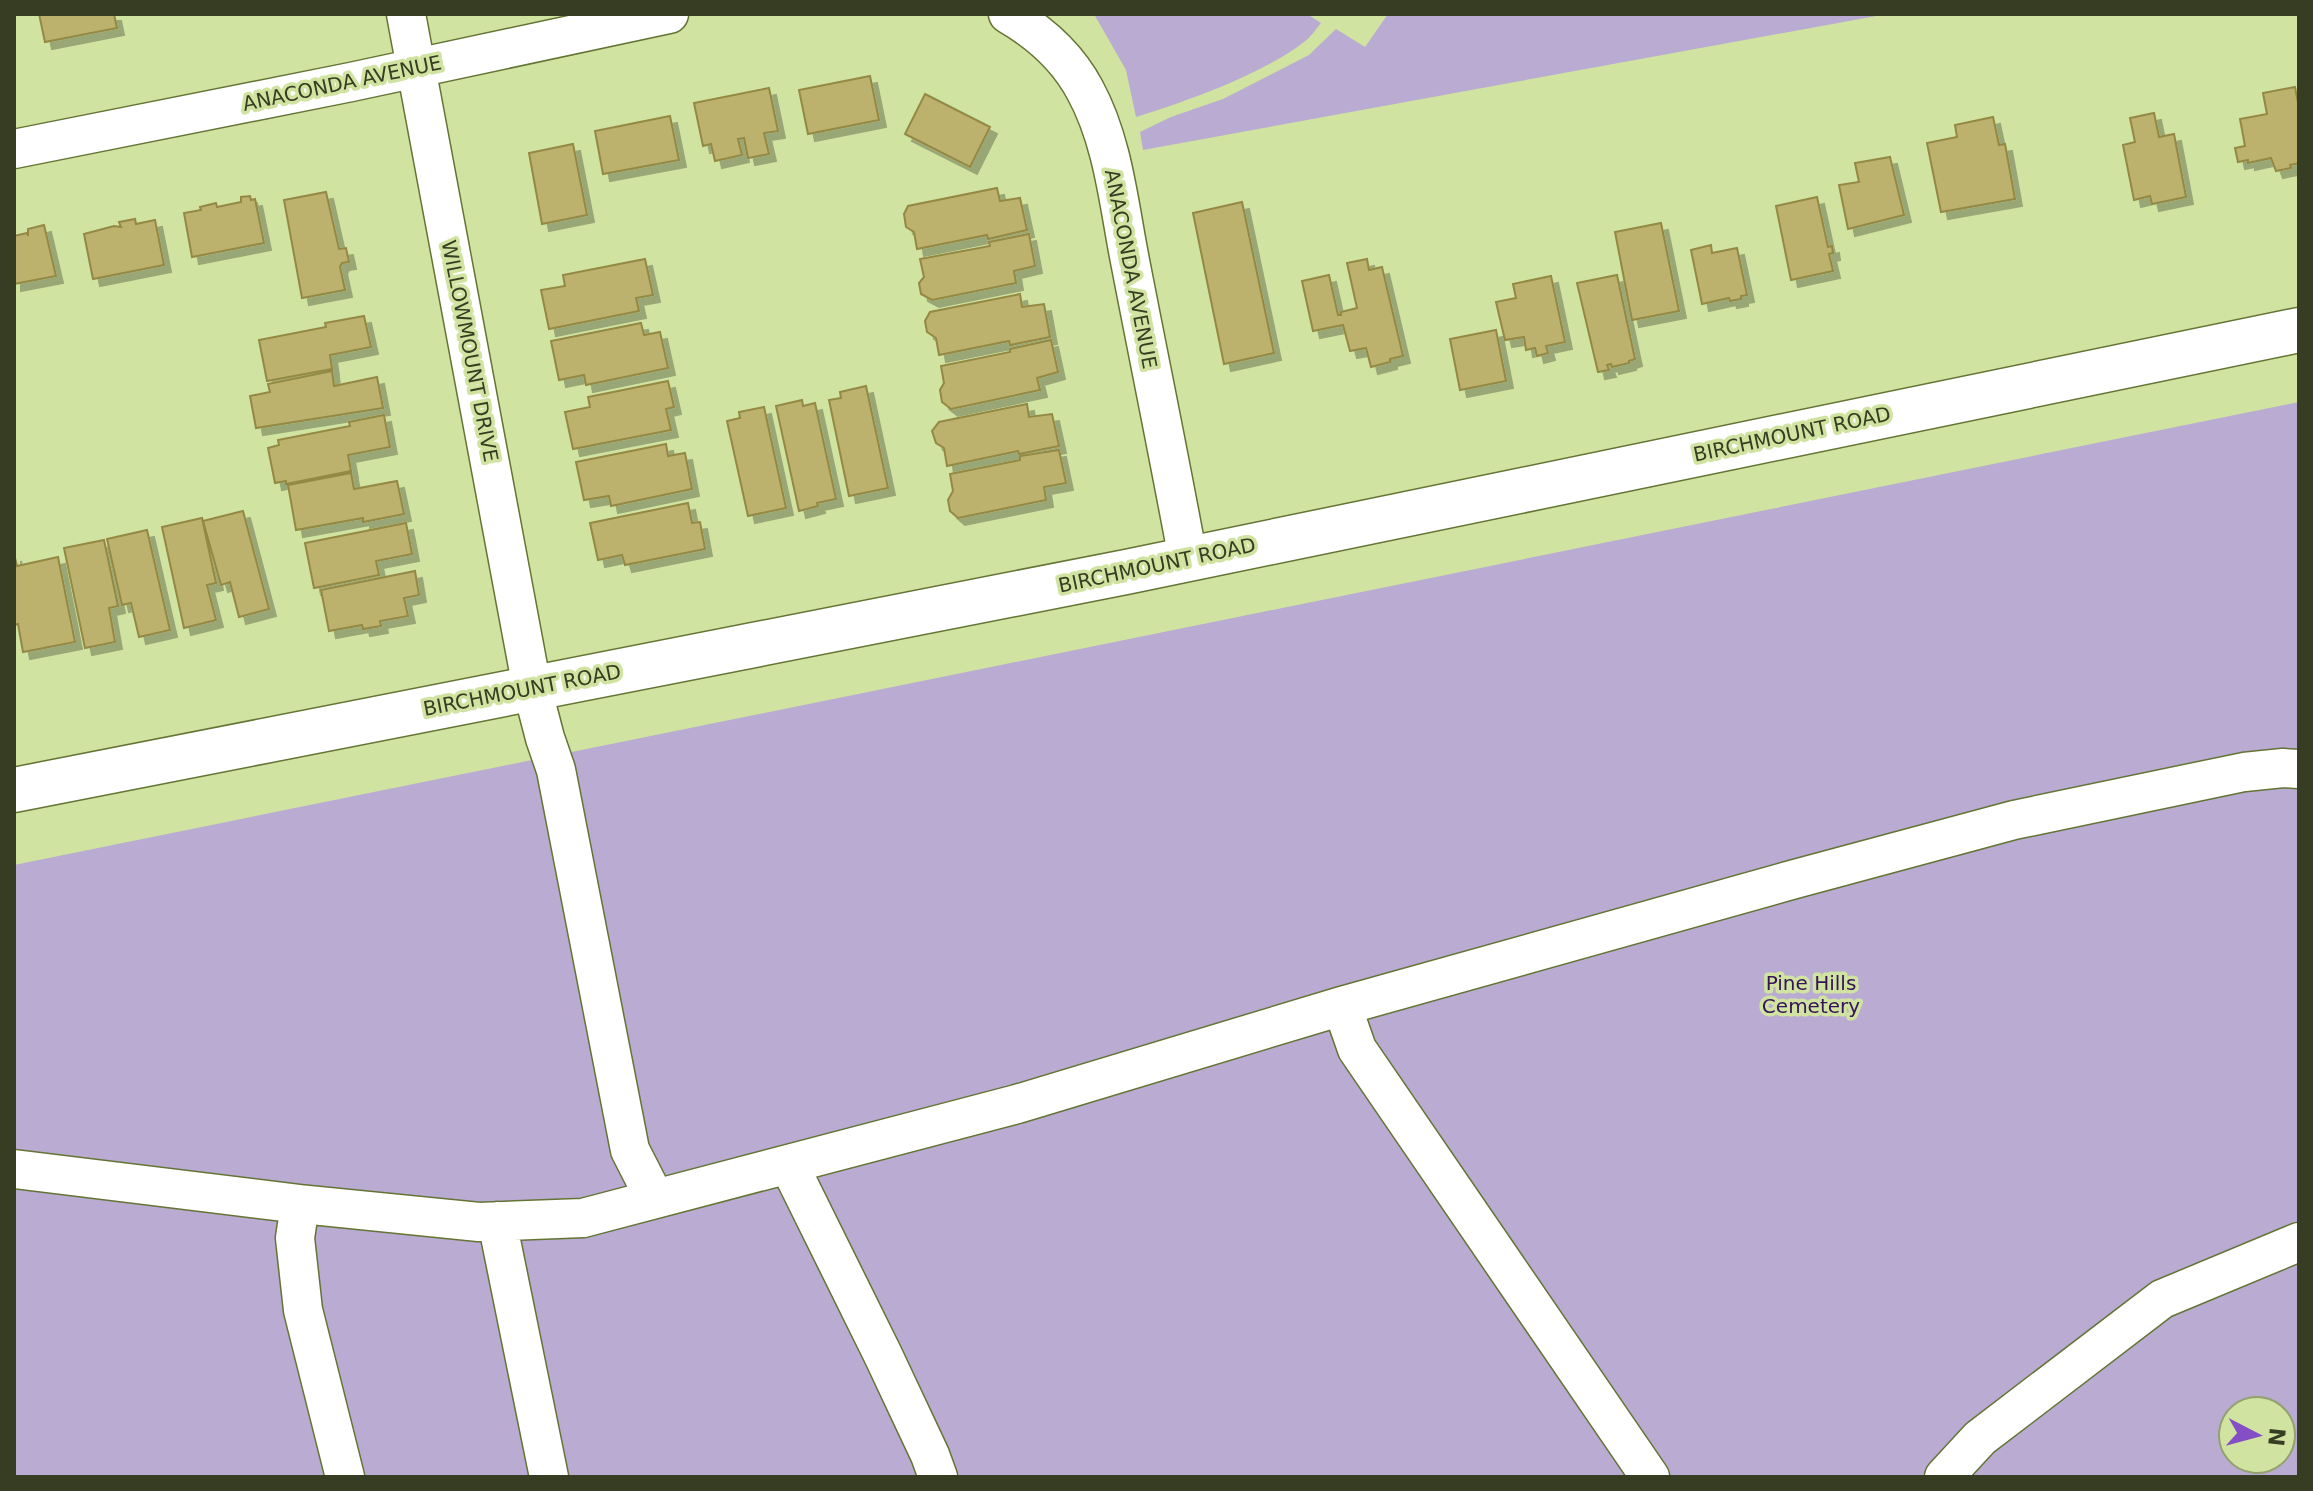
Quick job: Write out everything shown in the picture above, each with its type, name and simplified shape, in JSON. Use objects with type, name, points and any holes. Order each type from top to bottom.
[{"type":"main road","name":"BIRCHMOUNT ROAD","points":[[14,790],[1188,559],[2299,330]]},
{"type":"street","name":"WILLOWMOUNT DRIVE","points":[[406,14],[532,688],[556,770],[630,1150],[655,1199]]},
{"type":"street","name":"ANACONDA AVENUE","points":[[14,149],[669,14]]},
{"type":"street","name":"ANACONDA AVENUE","points":[[1008,14],[1068,62],[1086,91],[1098,121],[1117,189],[1188,559]]},
{"type":"street","points":[[14,1169],[479,1222],[583,1218],[1017,1104],[1342,1006],[2014,820],[2244,772],[2299,769]]},
{"type":"street","points":[[1342,1006],[1357,1049],[1650,1477]]},
{"type":"street","points":[[789,1165],[890,1369],[938,1477]]},
{"type":"street","points":[[300,1204],[295,1238],[303,1310],[345,1477]]},
{"type":"street","points":[[497,1221],[549,1477]]},
{"type":"street","points":[[1944,1477],[1980,1438],[2162,1299],[2299,1242]]},
{"type":"green space","points":[[1094,14],[1307,14],[1321,23],[1304,42],[1246,76],[1136,117],[1126,70]]},
{"type":"green space","points":[[1388,14],[1887,14],[1143,150],[1140,132],[1171,117],[1223,99],[1309,55],[1336,29],[1365,47]]},
{"type":"green space","name":"Pine Hills Cemetery","points":[[2299,402],[2299,1477],[14,1477],[14,865]]},
{"type":"building","points":[[39,14],[114,14],[117,28],[45,42]]},
{"type":"building","points":[[870,76],[879,120],[808,134],[799,90]]},
{"type":"building","points":[[2295,87],[2299,108],[2299,163],[2276,171],[2271,158],[2238,162],[2235,148],[2245,146],[2240,119],[2267,114],[2263,93]]},
{"type":"building","points":[[769,88],[778,131],[764,133],[769,154],[748,158],[744,138],[738,139],[742,155],[715,161],[711,144],[703,146],[694,103]]},
{"type":"building","points":[[925,94],[990,127],[970,167],[905,134]]},
{"type":"building","points":[[2154,113],[2159,137],[2174,134],[2186,197],[2152,204],[2150,196],[2134,200],[2123,145],[2135,142],[2130,118]]},
{"type":"building","points":[[670,116],[679,160],[603,174],[595,131]]},
{"type":"building","points":[[1993,117],[1999,145],[2005,144],[2015,199],[1941,212],[1927,143],[1957,137],[1955,125]]},
{"type":"building","points":[[573,144],[587,215],[542,224],[529,153]]},
{"type":"building","points":[[1890,157],[1904,215],[1848,229],[1839,185],[1859,182],[1855,163]]},
{"type":"building","points":[[997,188],[1000,201],[1020,198],[1027,230],[917,249],[914,232],[906,227],[904,214],[908,206]]},
{"type":"building","points":[[326,192],[339,249],[346,248],[349,262],[342,263],[340,267],[345,290],[302,298],[284,200]]},
{"type":"building","points":[[250,196],[251,200],[255,199],[264,243],[192,257],[184,213],[216,203],[217,207],[241,202],[241,197]]},
{"type":"building","points":[[1817,197],[1828,247],[1832,246],[1833,253],[1829,254],[1833,271],[1791,280],[1776,206]]},
{"type":"building","points":[[1242,202],[1274,353],[1224,364],[1193,213]]},
{"type":"building","points":[[135,219],[136,224],[155,220],[164,265],[93,279],[84,234],[121,227],[119,222]]},
{"type":"building","points":[[1661,223],[1679,311],[1632,320],[1615,232]]},
{"type":"building","points":[[44,225],[56,276],[14,284],[14,236],[27,233],[28,236],[28,229]]},
{"type":"building","points":[[1029,234],[1035,266],[1014,271],[1016,283],[932,300],[921,294],[919,283],[924,277],[920,259],[990,246],[989,242]]},
{"type":"building","points":[[1711,245],[1712,253],[1737,248],[1747,295],[1741,296],[1741,299],[1730,301],[1729,298],[1702,304],[1691,250]]},
{"type":"building","points":[[645,259],[653,295],[636,298],[639,311],[549,329],[541,290],[565,286],[563,275]]},
{"type":"building","points":[[1367,259],[1369,270],[1382,267],[1403,356],[1371,367],[1366,348],[1350,351],[1343,325],[1313,331],[1302,281],[1329,275],[1338,315],[1341,315],[1341,312],[1357,308],[1347,263]]},
{"type":"building","points":[[1617,275],[1635,359],[1612,367],[1611,364],[1607,365],[1609,370],[1598,372],[1577,283]]},
{"type":"building","points":[[1551,276],[1565,342],[1546,346],[1548,353],[1537,356],[1535,348],[1526,350],[1524,337],[1505,340],[1496,302],[1516,298],[1513,284]]},
{"type":"building","points":[[1020,294],[1022,307],[1044,304],[1050,337],[1010,345],[1009,341],[939,355],[936,338],[927,332],[925,321],[930,312]]},
{"type":"building","points":[[364,316],[371,347],[330,355],[332,369],[267,381],[259,340]]},
{"type":"building","points":[[641,323],[644,335],[660,332],[668,368],[586,385],[584,375],[559,380],[551,341]]},
{"type":"building","points":[[1496,330],[1506,381],[1460,390],[1450,339]]},
{"type":"building","points":[[1051,340],[1058,372],[1037,378],[1040,390],[951,409],[942,402],[940,390],[944,383],[941,366]]},
{"type":"building","points":[[332,371],[334,386],[377,377],[383,408],[256,428],[250,396],[270,392],[268,384]]},
{"type":"building","points":[[668,381],[674,407],[666,409],[671,430],[573,449],[565,412],[590,407],[588,397]]},
{"type":"building","points":[[866,386],[888,488],[849,496],[829,400],[841,398],[840,392]]},
{"type":"building","points":[[802,400],[803,406],[815,403],[836,499],[799,511],[776,406]]},
{"type":"building","points":[[1027,404],[1029,417],[1052,414],[1059,446],[947,466],[944,448],[936,443],[932,431],[939,422]]},
{"type":"building","points":[[764,407],[786,508],[748,516],[727,421],[740,418],[739,412]]},
{"type":"building","points":[[384,415],[390,447],[348,455],[351,471],[286,484],[286,481],[275,483],[268,448],[279,445],[278,440],[350,426],[349,422]]},
{"type":"building","points":[[666,444],[668,456],[685,453],[692,489],[611,506],[609,496],[584,500],[576,462]]},
{"type":"building","points":[[1059,450],[1066,483],[1044,487],[1046,500],[958,518],[950,511],[948,500],[953,491],[950,474],[1020,460],[1020,456]]},
{"type":"building","points":[[351,473],[354,489],[397,481],[404,514],[296,530],[288,485]]},
{"type":"building","points":[[688,503],[692,523],[700,522],[705,549],[625,565],[622,555],[598,560],[590,523]]},
{"type":"building","points":[[243,511],[269,609],[239,617],[230,582],[221,585],[203,521]]},
{"type":"building","points":[[202,518],[216,583],[207,585],[216,620],[184,628],[162,527]]},
{"type":"building","points":[[406,523],[412,554],[376,561],[379,575],[314,588],[305,543]]},
{"type":"building","points":[[147,530],[170,630],[139,637],[131,603],[122,605],[107,539]]},
{"type":"building","points":[[104,540],[118,606],[109,608],[115,642],[85,648],[64,548]]},
{"type":"building","points":[[14,554],[17,566],[58,557],[75,642],[23,652],[18,624],[14,625]]},
{"type":"building","points":[[415,571],[419,595],[404,598],[408,616],[380,621],[381,626],[363,629],[362,625],[329,631],[321,590]]}]
